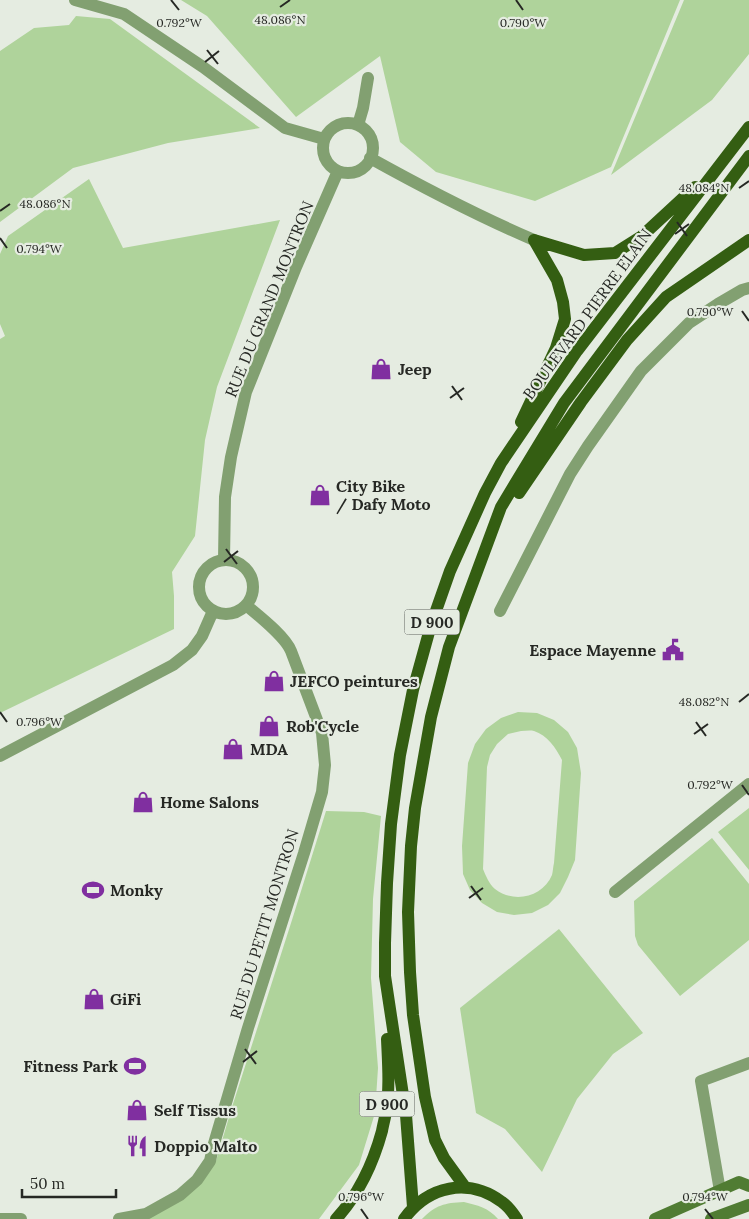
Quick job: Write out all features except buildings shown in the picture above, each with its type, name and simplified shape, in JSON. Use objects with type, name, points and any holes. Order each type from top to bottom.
[{"type":"main road","name":"BOULEVARD PIERRE ELAIN","points":[[413,1207],[406,1115],[385,976],[385,943],[391,824],[400,755],[413,690],[431,625],[450,571],[485,493],[501,463],[576,350],[749,127]]},
{"type":"main road","name":"BOULEVARD PIERRE ELAIN","points":[[465,1187],[444,1158],[435,1140],[425,1097],[413,1015],[408,912],[410,856],[415,808],[431,717],[448,647],[501,508],[564,403],[749,156]]},
{"type":"main road","points":[[534,240],[584,255],[615,253],[642,236],[723,162]]},
{"type":"main road","points":[[501,463],[556,348],[565,319],[564,302],[557,280],[534,240]]},
{"type":"main road","points":[[491,534],[581,402],[627,340],[666,297],[749,240]]},
{"type":"main road","name":"D 900","points":[[336,1219],[348,1206],[361,1185],[376,1151],[386,1112],[389,1077],[385,976]]},
{"type":"main road","points":[[655,1219],[739,1182],[749,1186]]},
{"type":"main road","points":[[404,1219],[413,1207],[428,1196],[446,1189],[465,1187],[486,1192],[503,1202],[517,1219]]},
{"type":"main road","points":[[711,1219],[748,1203]]},
{"type":"street","points":[[75,0],[124,14],[203,67],[285,128],[324,139]]},
{"type":"street","points":[[358,125],[368,78]]},
{"type":"street","points":[[342,123],[358,125],[365,129],[370,136],[372,151],[370,158],[360,170],[345,173],[338,171],[326,161],[322,147],[324,139],[334,126],[342,123]]},
{"type":"street","points":[[370,158],[435,193],[534,240]]},
{"type":"street","name":"RUE DU GRAND MONTRON","points":[[224,560],[225,497],[231,457],[246,392],[296,267],[338,171]]},
{"type":"street","points":[[500,611],[570,474],[641,371],[689,323],[742,290],[749,288]]},
{"type":"street","points":[[224,560],[232,560],[245,568],[253,582],[251,598],[246,605],[231,614],[222,614],[206,606],[201,599],[199,582],[202,573],[208,566],[224,560]]},
{"type":"street","name":"RUE DU PETIT MONTRON","points":[[119,1219],[146,1214],[180,1195],[198,1180],[210,1161],[248,1028],[322,792],[325,766],[322,733],[289,646],[279,634],[246,605]]},
{"type":"street","points":[[0,756],[173,665],[192,650],[202,636],[213,611]]},
{"type":"street","points":[[615,892],[749,784]]},
{"type":"street","points":[[720,1191],[701,1081],[749,1063]]},
{"type":"street","points":[[0,1219],[22,1219]]},
{"type":"green space","points":[[181,0],[680,0],[611,167],[535,201],[436,172],[400,142],[380,56],[296,117],[207,16]]},
{"type":"green space","points":[[684,0],[749,0],[749,54],[712,100],[611,175]]},
{"type":"green space","points":[[76,16],[110,19],[260,128],[168,143],[73,168],[0,222],[0,51],[34,28],[69,25]]},
{"type":"green space","points":[[89,179],[123,248],[280,220],[217,387],[205,440],[195,536],[172,572],[174,629],[0,713],[0,339],[5,336],[0,324],[0,254],[8,236]]},
{"type":"green space","points":[[518,712],[537,713],[554,720],[568,732],[577,748],[581,773],[575,860],[560,893],[548,905],[532,913],[514,915],[497,912],[482,903],[470,890],[463,874],[462,846],[468,763],[475,744],[486,729],[501,718]],"holes":[[[523,731],[539,733],[554,747],[562,760],[552,875],[542,889],[527,896],[519,897],[503,894],[495,889],[489,882],[483,869],[487,767],[490,755],[497,744],[508,734]]]},
{"type":"green space","points":[[749,808],[749,870],[718,832]]},
{"type":"green space","points":[[326,811],[364,812],[381,816],[373,899],[371,978],[378,1068],[375,1113],[359,1165],[319,1219],[143,1219],[216,1161]]},
{"type":"green space","points":[[712,838],[749,884],[749,940],[680,996],[638,945],[635,936],[634,901]]},
{"type":"green space","points":[[559,929],[643,1033],[613,1054],[577,1099],[542,1172],[505,1129],[476,1113],[460,1008]]},
{"type":"green space","points":[[464,1202],[487,1210],[498,1219],[422,1219],[441,1206]]},
{"type":"place","name":"Jeep","points":[[381,369]]},
{"type":"place","name":"City Bike / Dafy Moto","points":[[320,495]]},
{"type":"place","name":"Espace Mayenne","points":[[673,650]]},
{"type":"place","name":"JEFCO peintures","points":[[274,681]]},
{"type":"place","name":"Rob'Cycle","points":[[269,726]]},
{"type":"place","name":"MDA","points":[[233,749]]},
{"type":"place","name":"Home Salons","points":[[143,802]]},
{"type":"place","name":"Monky","points":[[93,890]]},
{"type":"place","name":"GiFi","points":[[94,999]]},
{"type":"place","name":"Fitness Park","points":[[135,1066]]},
{"type":"place","name":"Self Tissus","points":[[137,1110]]},
{"type":"place","name":"Doppio Malto","points":[[137,1146]]}]
